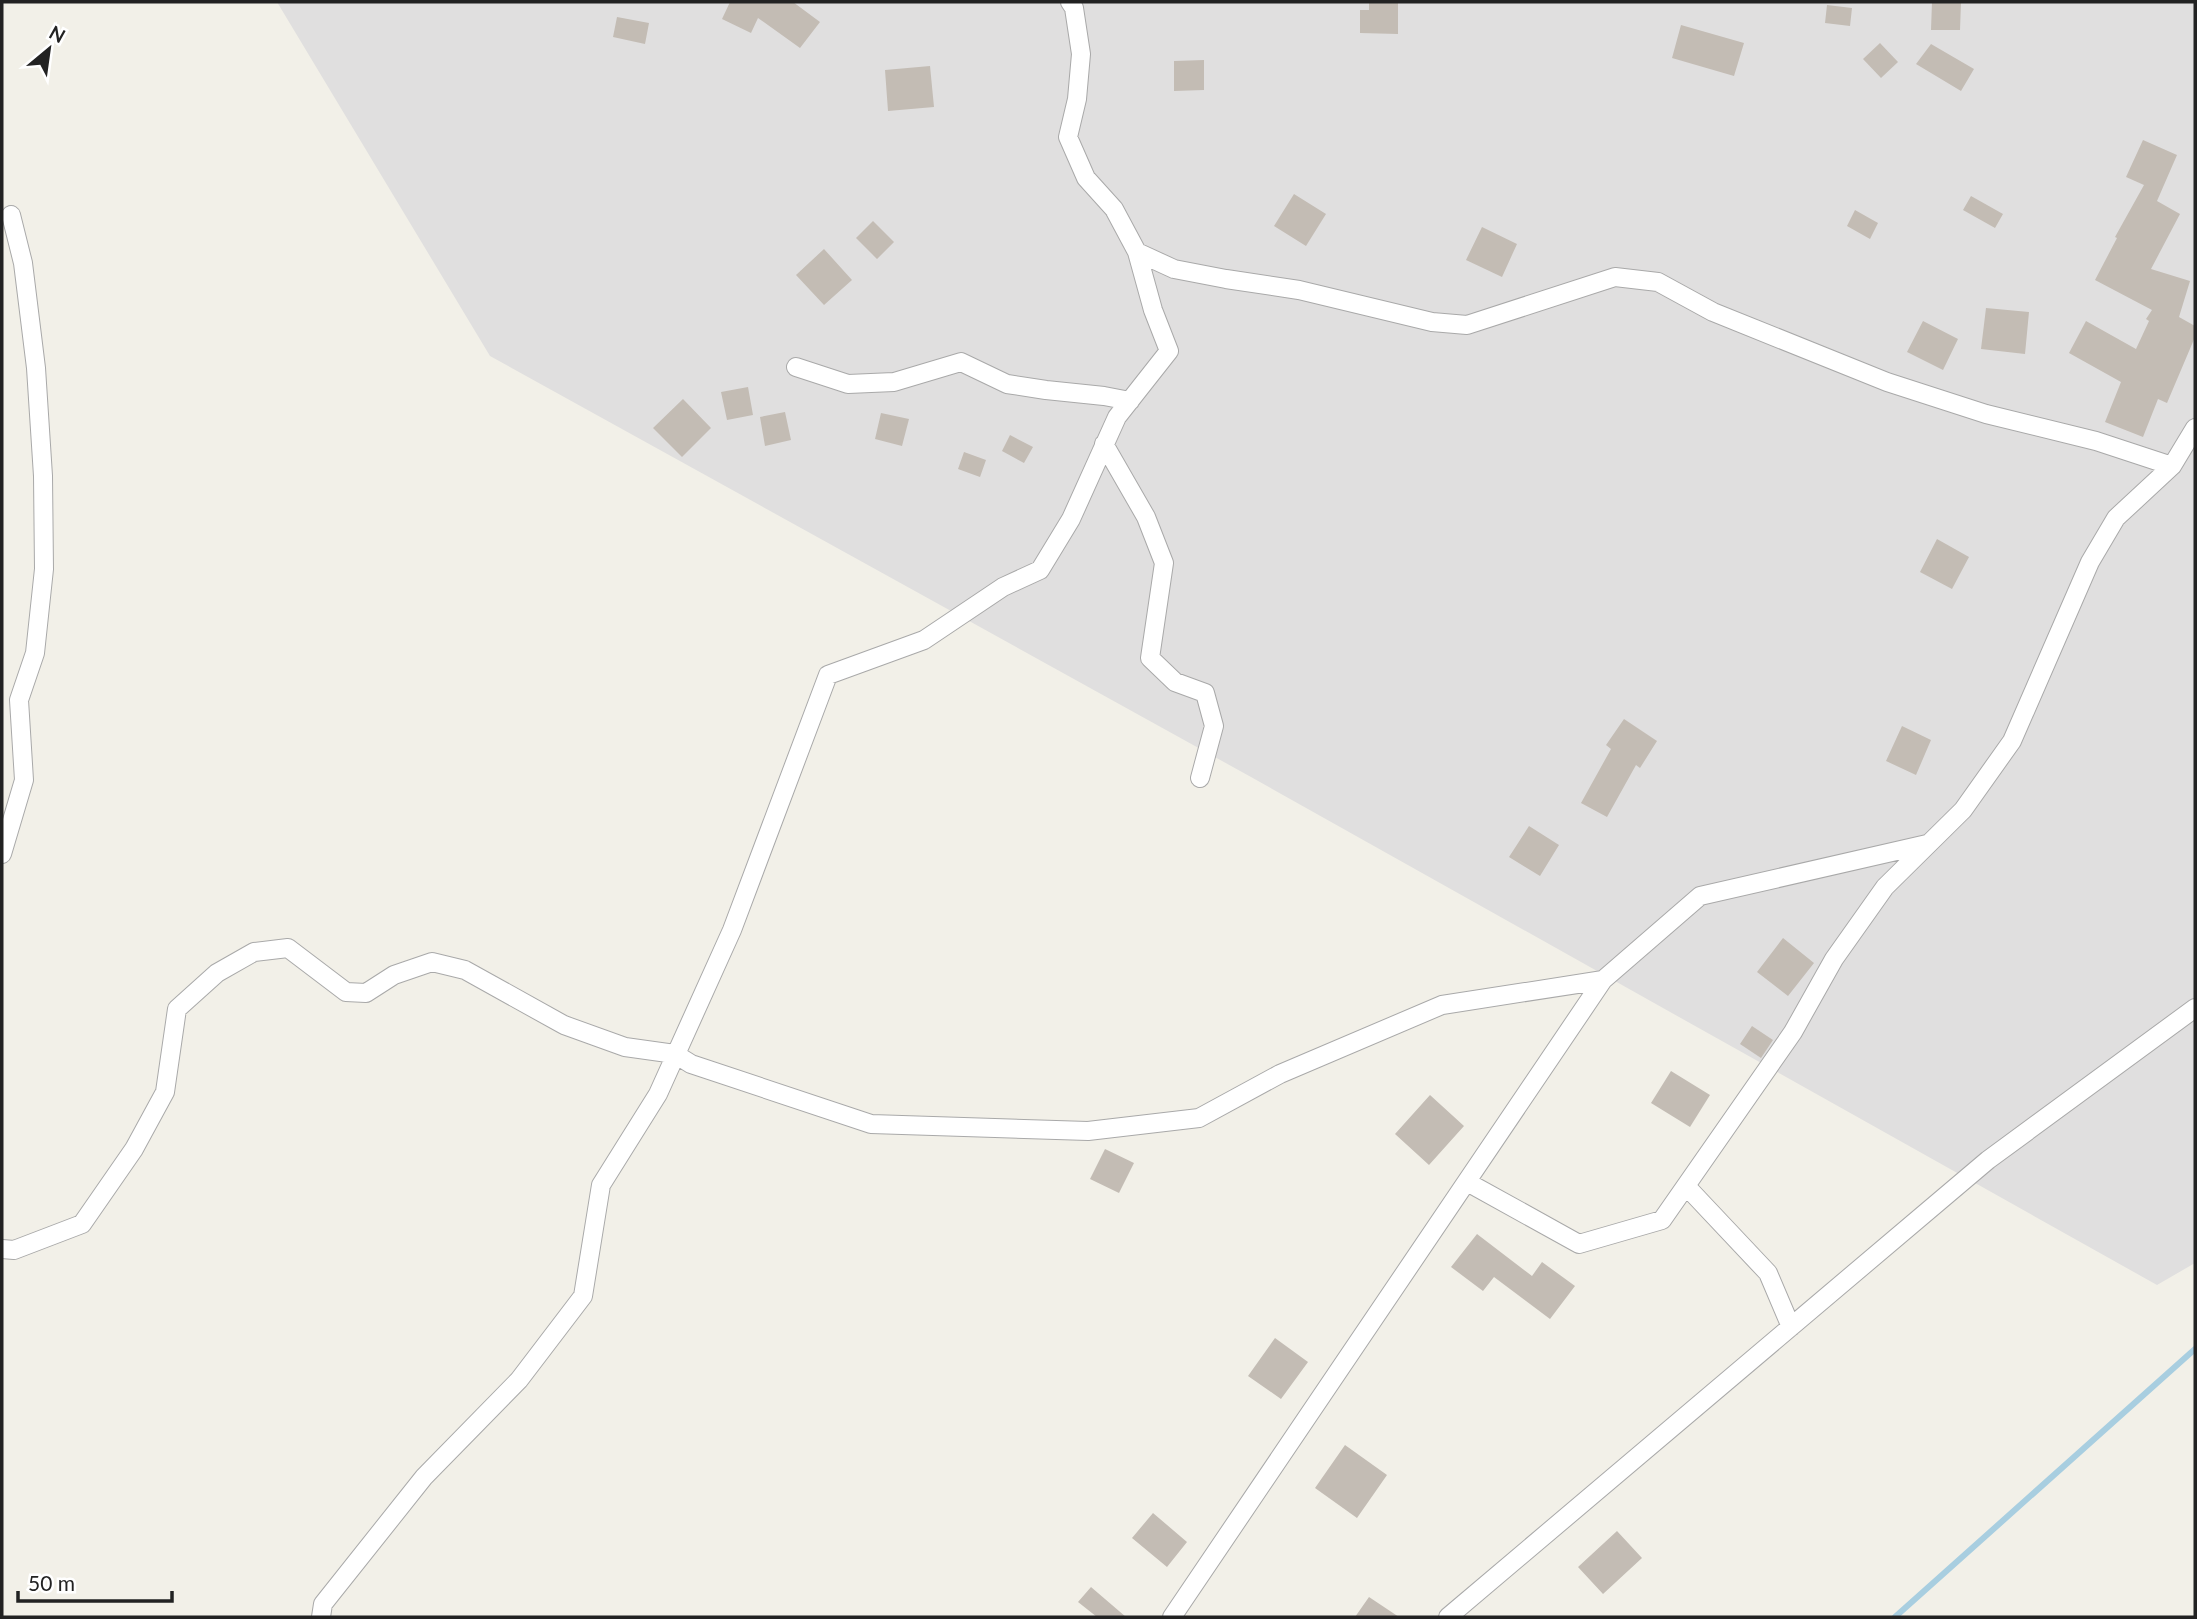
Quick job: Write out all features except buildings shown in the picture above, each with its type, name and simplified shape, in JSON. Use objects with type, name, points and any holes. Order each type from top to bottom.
[{"type":"street","points":[[321,1617],[323,1604],[424,1477],[519,1380],[583,1296],[601,1185],[658,1094],[732,930],[828,675],[924,640],[1003,587],[1040,570],[1071,519],[1117,417],[1169,351],[1153,310],[1137,252],[1114,209],[1086,178],[1068,137],[1077,99],[1081,54],[1074,8],[1070,2]]},
{"type":"street","points":[[2,854],[24,780],[19,700],[35,653],[44,569],[43,476],[36,368],[23,263],[11,215]]},
{"type":"street","points":[[1137,252],[1174,268],[1299,290],[1432,322],[1467,325],[1615,277],[1658,282],[1713,312],[1887,382],[1986,414],[2096,441],[2172,466]]},
{"type":"street","points":[[796,367],[848,384],[894,382],[961,362],[1007,384],[1130,401]]},
{"type":"street","points":[[1466,1182],[1579,1244],[1662,1220],[1793,1032],[1834,959],[1885,887],[1963,810],[2012,741],[2090,562],[2116,518],[2172,466],[2195,428]]},
{"type":"street","points":[[1104,444],[1146,517],[1164,563],[1150,658],[1175,682],[1205,693],[1214,726],[1200,778]]},
{"type":"street","points":[[1172,1617],[1603,980],[1700,896],[1929,844]]},
{"type":"street","points":[[2,1250],[14,1250],[82,1224],[134,1149],[165,1092],[177,1009],[217,973],[254,952],[288,948],[346,992],[366,993],[394,975],[432,962],[465,970],[564,1025],[625,1047],[675,1054],[691,1064],[871,1124],[1088,1131],[1199,1118],[1280,1074],[1442,1005],[1603,980]]},
{"type":"street","points":[[1448,1617],[1988,1160],[2195,1008]]},
{"type":"street","points":[[1685,1186],[1768,1273],[1791,1327]]},
{"type":"shaded area","points":[[277,2],[2195,2],[2195,1263],[2157,1285],[1251,777],[490,356]]},
{"type":"waterway","points":[[1895,1617],[2195,1349]]}]
